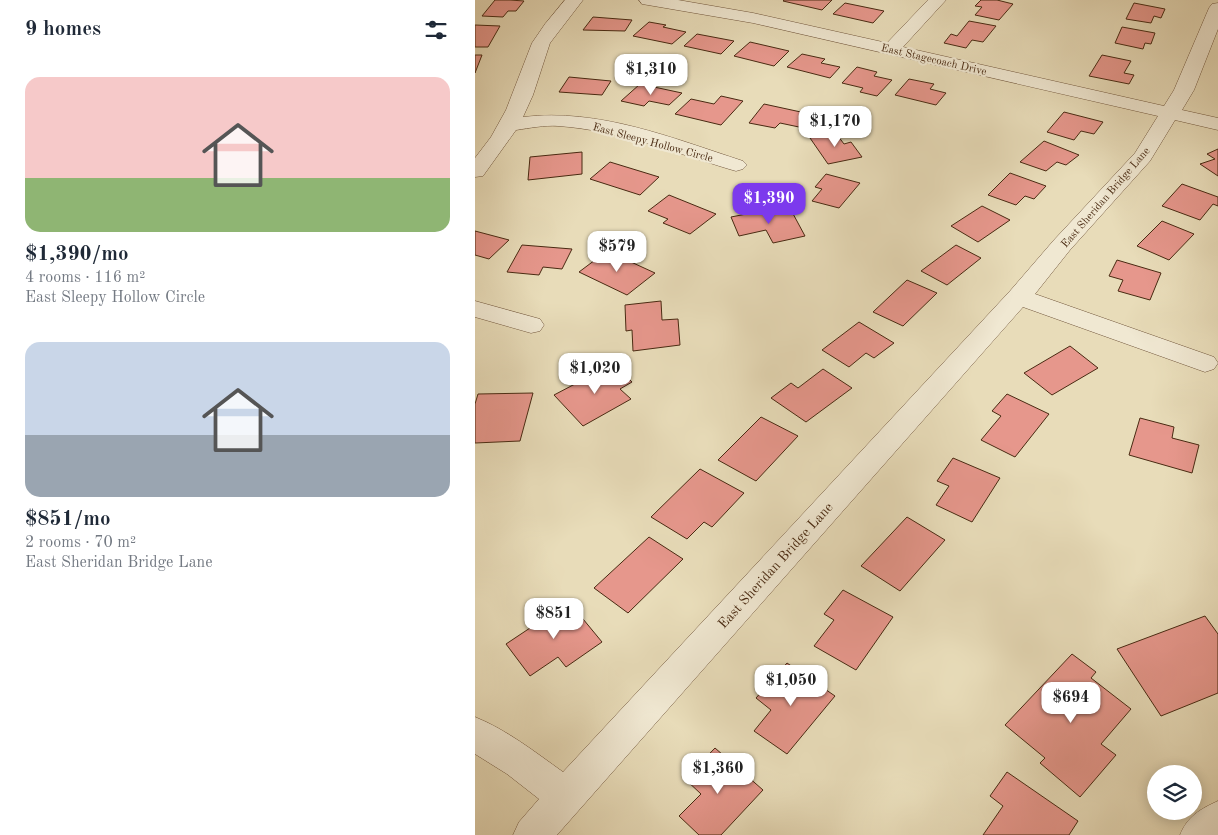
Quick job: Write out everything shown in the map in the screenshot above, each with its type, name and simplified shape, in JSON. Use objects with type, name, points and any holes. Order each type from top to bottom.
[{"type":"street","points":[[475,171],[494,150],[510,124],[522,98],[534,59],[545,35],[574,0]]},
{"type":"street","name":"East Stagecoach Drive","points":[[648,0],[753,18],[1218,124]]},
{"type":"street","points":[[891,49],[937,0]]},
{"type":"street","name":"East Sheridan Bridge Lane","points":[[532,835],[565,796],[1019,297],[1062,245],[1143,157],[1183,90],[1218,8]]},
{"type":"street","name":"East Sleepy Hollow Circle","points":[[510,124],[554,120],[586,124],[624,131],[736,165]]},
{"type":"street","points":[[1019,297],[1205,363]]},
{"type":"street","points":[[475,309],[531,325]]},
{"type":"street","points":[[475,734],[520,762],[565,796]]},
{"type":"street","points":[[1199,835],[1218,820]]},
{"type":"building","points":[[495,0],[524,1],[516,11],[508,11],[503,17],[482,16]]},
{"type":"building","points":[[784,0],[832,0],[822,10]]},
{"type":"building","points":[[981,0],[997,0],[1013,4],[999,20],[975,15],[982,7],[975,6]]},
{"type":"building","points":[[845,3],[884,11],[873,23],[833,14]]},
{"type":"building","points":[[1134,3],[1165,9],[1161,18],[1154,16],[1151,23],[1126,19]]},
{"type":"building","points":[[593,17],[632,20],[625,31],[583,30]]},
{"type":"building","points":[[969,21],[996,26],[983,42],[972,40],[966,48],[944,43],[951,34],[957,36]]},
{"type":"building","points":[[649,22],[666,25],[663,27],[686,32],[672,44],[633,36]]},
{"type":"building","points":[[475,25],[500,26],[488,47],[475,47]]},
{"type":"building","points":[[1122,27],[1155,33],[1151,44],[1145,43],[1143,49],[1115,43]]},
{"type":"building","points":[[697,34],[734,41],[721,54],[684,46]]},
{"type":"building","points":[[750,42],[789,51],[774,66],[734,56]]},
{"type":"building","points":[[802,54],[825,59],[821,63],[840,67],[830,78],[787,67]]},
{"type":"building","points":[[475,55],[482,55],[475,73]]},
{"type":"building","points":[[1102,55],[1131,61],[1124,73],[1134,75],[1129,84],[1089,76]]},
{"type":"building","points":[[857,67],[877,72],[874,76],[892,80],[877,96],[860,92],[863,88],[842,83]]},
{"type":"building","points":[[569,77],[611,81],[602,95],[559,92]]},
{"type":"building","points":[[909,79],[934,84],[930,89],[946,93],[936,105],[895,95]]},
{"type":"building","points":[[640,84],[682,93],[669,105],[649,101],[644,106],[621,101]]},
{"type":"building","points":[[721,96],[743,101],[721,125],[675,114],[691,99],[714,104]]},
{"type":"building","points":[[764,104],[810,114],[799,127],[780,123],[775,128],[749,123]]},
{"type":"building","points":[[1064,112],[1103,122],[1094,134],[1081,131],[1074,140],[1047,132]]},
{"type":"building","points":[[835,132],[844,144],[851,142],[862,157],[828,164],[810,138]]},
{"type":"building","points":[[1044,141],[1079,155],[1066,165],[1057,162],[1046,171],[1020,162]]},
{"type":"building","points":[[1218,149],[1218,176],[1200,164],[1215,159],[1207,154]]},
{"type":"building","points":[[582,152],[582,174],[528,180],[530,157]]},
{"type":"building","points":[[610,162],[659,177],[640,195],[590,179]]},
{"type":"building","points":[[1010,173],[1046,186],[1034,199],[1025,196],[1016,205],[988,195]]},
{"type":"building","points":[[826,174],[860,183],[839,208],[812,201],[822,189],[815,187]]},
{"type":"building","points":[[1182,184],[1218,197],[1218,206],[1213,204],[1200,220],[1162,206]]},
{"type":"building","points":[[669,195],[716,214],[690,234],[663,223],[668,219],[648,211]]},
{"type":"building","points":[[982,206],[1010,220],[978,242],[951,226]]},
{"type":"building","points":[[791,210],[805,236],[773,243],[766,230],[739,236],[731,217],[762,211],[764,216]]},
{"type":"building","points":[[1162,221],[1194,234],[1169,260],[1137,246]]},
{"type":"building","points":[[475,231],[509,240],[489,259],[475,255]]},
{"type":"building","points":[[522,245],[572,249],[562,269],[543,267],[539,275],[507,272]]},
{"type":"building","points":[[956,245],[981,258],[947,285],[921,271]]},
{"type":"building","points":[[607,251],[655,273],[627,295],[579,272]]},
{"type":"building","points":[[1117,260],[1161,273],[1150,300],[1118,291],[1123,280],[1109,276]]},
{"type":"building","points":[[907,280],[937,293],[903,326],[873,312]]},
{"type":"building","points":[[661,301],[662,320],[678,319],[680,345],[633,351],[632,330],[626,331],[625,305]]},
{"type":"building","points":[[859,322],[894,343],[874,358],[866,353],[849,367],[822,350]]},
{"type":"building","points":[[1070,346],[1098,368],[1052,395],[1024,373]]},
{"type":"building","points":[[613,364],[632,382],[620,389],[631,399],[583,426],[554,395]]},
{"type":"building","points":[[823,369],[852,388],[806,422],[771,398],[791,383],[798,388]]},
{"type":"building","points":[[533,393],[520,441],[475,443],[475,404],[478,394]]},
{"type":"building","points":[[1007,394],[1049,414],[1015,457],[981,440],[1001,416],[992,411]]},
{"type":"building","points":[[761,417],[798,436],[756,481],[718,460]]},
{"type":"building","points":[[1140,418],[1174,427],[1172,438],[1199,445],[1192,473],[1129,455]]},
{"type":"building","points":[[953,458],[1000,478],[972,522],[936,505],[949,486],[937,481]]},
{"type":"building","points":[[700,469],[744,493],[712,527],[704,522],[687,539],[651,517]]},
{"type":"building","points":[[907,517],[945,540],[900,591],[861,566]]},
{"type":"building","points":[[649,537],[683,559],[628,613],[594,588]]},
{"type":"building","points":[[843,590],[893,617],[856,670],[814,646],[834,620],[824,614]]},
{"type":"building","points":[[569,602],[602,642],[566,667],[558,657],[530,676],[506,644]]},
{"type":"building","points":[[1205,616],[1218,634],[1218,693],[1161,716],[1117,649]]},
{"type":"building","points":[[1072,654],[1096,672],[1091,678],[1131,709],[1101,744],[1116,755],[1080,797],[1040,763],[1045,758],[1005,725]]},
{"type":"building","points":[[787,663],[835,696],[787,754],[754,731],[771,710],[756,698]]},
{"type":"building","points":[[715,748],[763,790],[721,835],[699,835],[679,816],[701,794],[685,779]]},
{"type":"building","points":[[1007,772],[1078,821],[1069,835],[983,835],[1003,806],[990,796]]}]
